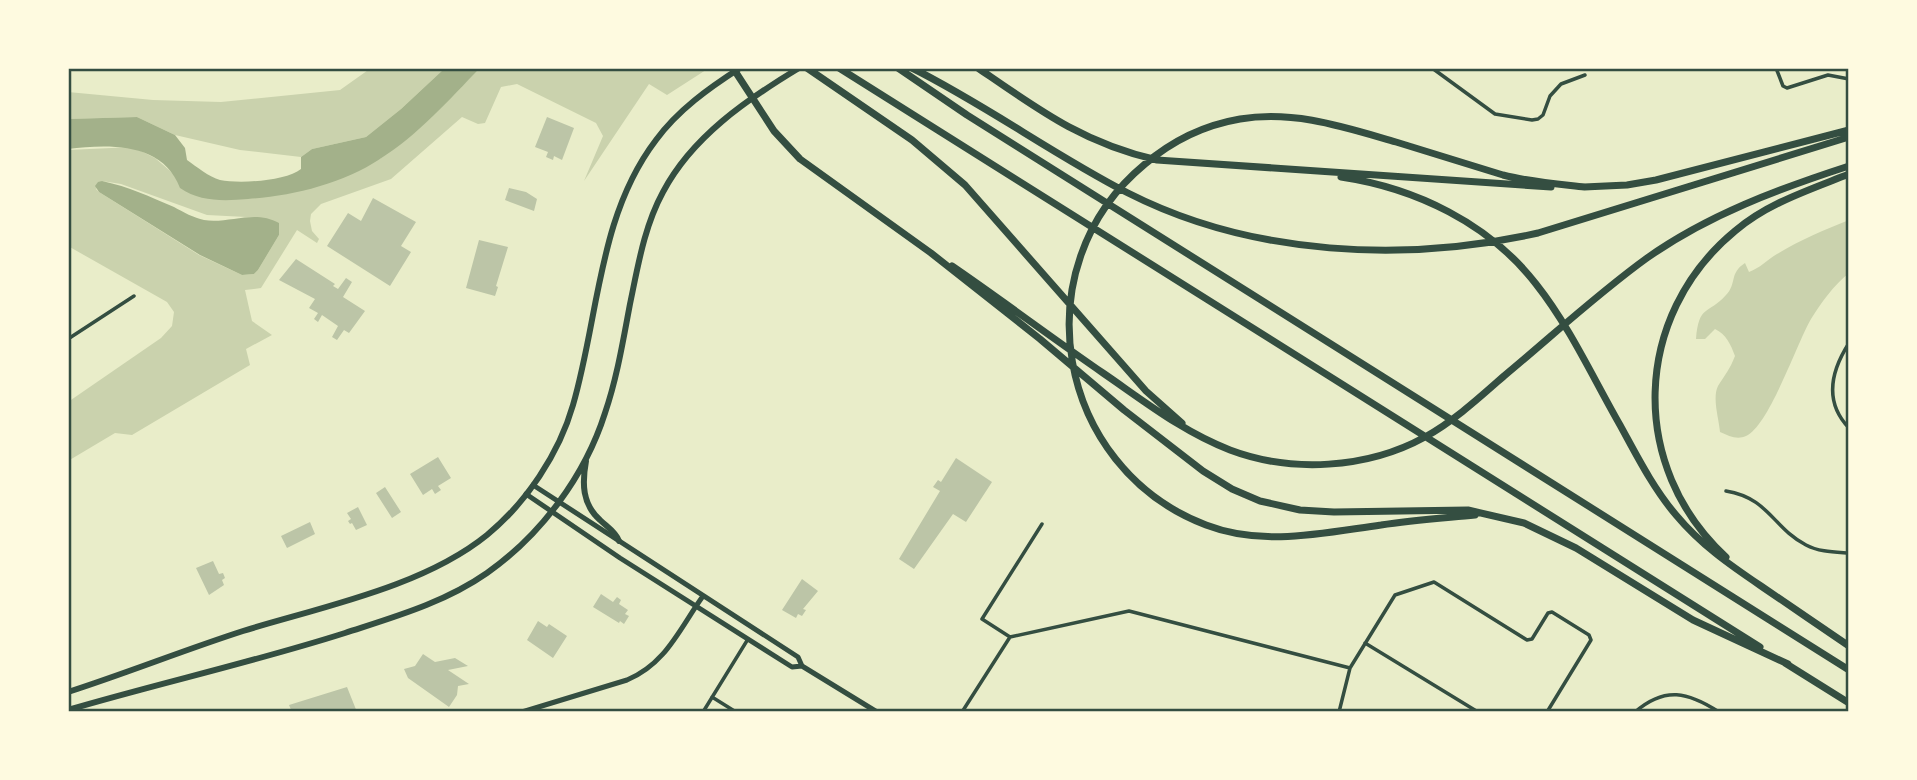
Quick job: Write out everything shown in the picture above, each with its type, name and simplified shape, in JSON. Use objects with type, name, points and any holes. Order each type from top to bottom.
[{"type":"highway","points":[[807,68],[912,140],[965,185],[1146,391],[1191,430]]},
{"type":"highway","points":[[898,68],[967,115],[1849,670]]},
{"type":"highway","points":[[912,68],[1130,194],[1188,217],[1256,236],[1312,245],[1411,251],[1454,248],[1520,237],[1593,218],[1849,137]]},
{"type":"highway","points":[[978,68],[1070,129],[1129,154],[1157,160],[1312,172],[1540,187],[1627,185],[1656,180],[1849,130]]},
{"type":"highway","points":[[736,69],[774,131],[800,159],[931,253],[1124,410],[1203,471],[1232,489],[1260,501],[1300,510],[1468,510],[1524,523],[1552,535],[1693,620],[1788,664]]},
{"type":"highway","points":[[843,71],[1849,703]]},
{"type":"highway","points":[[1483,514],[1290,537],[1256,537],[1223,531],[1177,512],[1153,496],[1118,463],[1093,425],[1077,387],[1070,356],[1068,324],[1072,284],[1081,254],[1097,220],[1121,187],[1147,162],[1174,143],[1203,129],[1240,119],[1300,117],[1338,125],[1505,175],[1585,187]]},
{"type":"highway","points":[[931,253],[1166,419],[1230,450],[1292,464],[1350,461],[1382,456],[1438,429],[1466,409],[1634,268],[1687,233],[1770,193],[1849,166]]},
{"type":"highway","points":[[1312,172],[1371,182],[1437,205],[1492,240],[1520,265],[1552,306],[1644,468],[1675,514],[1708,548],[1849,646]]},
{"type":"highway","points":[[1751,579],[1712,545],[1698,527],[1671,480],[1661,452],[1655,419],[1654,389],[1659,354],[1677,302],[1691,277],[1712,251],[1735,230],[1773,206],[1849,174]]},
{"type":"main road","points":[[68,710],[271,656],[428,605],[487,573],[522,544],[552,512],[587,456],[609,400],[642,248],[657,204],[673,175],[693,149],[720,123],[799,68]]},
{"type":"main road","points":[[68,692],[239,633],[414,578],[453,558],[486,536],[526,494],[557,445],[573,405],[612,228],[627,188],[645,155],[670,123],[702,94],[736,69]]},
{"type":"main road","points":[[587,456],[583,483],[585,498],[593,513],[615,533],[619,541]]},
{"type":"street","points":[[1432,68],[1492,112],[1535,120],[1544,113],[1550,96],[1558,86],[1585,75]]},
{"type":"street","points":[[1776,68],[1783,86],[1789,88],[1828,75],[1849,79]]},
{"type":"street","points":[[68,339],[134,296]]},
{"type":"street","points":[[1849,343],[1835,371],[1832,389],[1836,411],[1849,428]]},
{"type":"street","points":[[533,485],[798,657],[802,666],[877,712]]},
{"type":"street","points":[[1726,491],[1745,494],[1759,503],[1806,545],[1819,550],[1849,553]]},
{"type":"street","points":[[526,494],[792,667],[802,666]]},
{"type":"street","points":[[1010,637],[982,619],[1042,524]]},
{"type":"street","points":[[1339,712],[1350,668],[1395,595],[1434,582],[1527,640],[1532,639],[1548,613],[1552,612],[1590,635],[1591,638],[1547,712]]},
{"type":"street","points":[[522,712],[635,678],[656,663],[668,650],[703,596]]},
{"type":"street","points":[[962,712],[1010,637],[1129,611],[1350,668]]},
{"type":"street","points":[[703,712],[748,639]]},
{"type":"street","points":[[1365,643],[1478,712]]},
{"type":"street","points":[[1635,712],[1653,699],[1674,694],[1695,698],[1719,712]]},
{"type":"street","points":[[712,697],[736,712]]},
{"type":"shaded area","points":[[371,68],[445,68],[366,137],[312,149],[301,157],[240,150],[175,135],[137,117],[68,119],[68,92],[153,100],[221,102],[340,90]]},
{"type":"shaded area","points":[[445,68],[480,68],[433,116],[394,150],[350,175],[299,192],[239,200],[204,198],[180,188],[172,173],[148,154],[117,147],[68,149],[68,119],[137,117],[175,135],[185,148],[187,160],[216,179],[239,182],[274,179],[301,169],[301,157],[312,149],[366,137]]},
{"type":"shaded area","points":[[480,68],[709,68],[667,95],[649,84],[584,181],[603,136],[596,123],[517,84],[501,87],[485,123],[478,124],[462,117],[391,179],[321,204],[311,214],[312,231],[319,239],[317,243],[297,230],[261,288],[245,290],[252,321],[272,335],[246,349],[250,365],[132,435],[115,433],[68,461],[68,402],[161,338],[172,326],[174,312],[167,302],[68,246],[68,150],[133,147],[155,158],[176,176],[214,199],[380,159],[432,117]],"holes":[[[102,181],[121,184],[207,215],[264,218],[279,235],[258,270],[254,274],[242,275],[199,255],[96,189]]]},
{"type":"shaded area","points":[[102,181],[139,192],[204,220],[251,217],[270,219],[279,223],[279,235],[258,270],[254,274],[242,275],[200,255],[99,192],[95,186]]},
{"type":"shaded area","points":[[1849,220],[1849,273],[1828,294],[1811,319],[1764,417],[1746,436],[1736,438],[1720,432],[1716,391],[1735,356],[1725,337],[1715,329],[1705,339],[1696,339],[1702,315],[1726,295],[1737,271],[1745,263],[1749,272],[1794,244]]},
{"type":"building","points":[[547,117],[574,128],[562,160],[554,156],[553,160],[546,157],[548,152],[535,147]]},
{"type":"building","points":[[509,188],[526,192],[537,199],[534,211],[505,200]]},
{"type":"building","points":[[373,198],[416,222],[401,246],[411,252],[390,286],[327,246],[348,213],[361,221]]},
{"type":"building","points":[[479,240],[508,247],[495,296],[466,288]]},
{"type":"building","points":[[296,259],[335,284],[333,286],[338,289],[346,278],[352,282],[343,297],[365,311],[349,333],[344,330],[337,340],[332,337],[338,326],[322,315],[318,322],[314,319],[318,313],[309,308],[315,299],[279,280]]},
{"type":"building","points":[[438,457],[451,478],[438,486],[441,490],[435,494],[432,489],[423,495],[410,474]]},
{"type":"building","points":[[956,458],[992,482],[966,522],[953,514],[914,569],[899,559],[940,491],[933,487],[938,480],[941,482]]},
{"type":"building","points":[[385,487],[401,512],[392,518],[376,493]]},
{"type":"building","points":[[358,507],[367,525],[356,530],[348,521],[351,519],[347,513]]},
{"type":"building","points":[[310,522],[315,534],[287,548],[281,536]]},
{"type":"building","points":[[213,561],[219,574],[223,573],[225,578],[222,580],[224,585],[209,595],[196,568]]},
{"type":"building","points":[[802,579],[818,591],[803,609],[806,610],[802,616],[798,614],[796,618],[782,610]]},
{"type":"building","points":[[601,594],[613,602],[617,597],[621,600],[619,604],[628,610],[625,614],[629,616],[624,624],[593,607]]},
{"type":"building","points":[[538,621],[547,627],[549,624],[567,636],[553,658],[527,640]]},
{"type":"building","points":[[423,654],[435,662],[455,658],[468,666],[448,670],[469,684],[458,686],[457,695],[449,707],[408,678],[404,669],[415,666]]},
{"type":"building","points":[[347,687],[357,712],[292,712],[289,705]]}]
